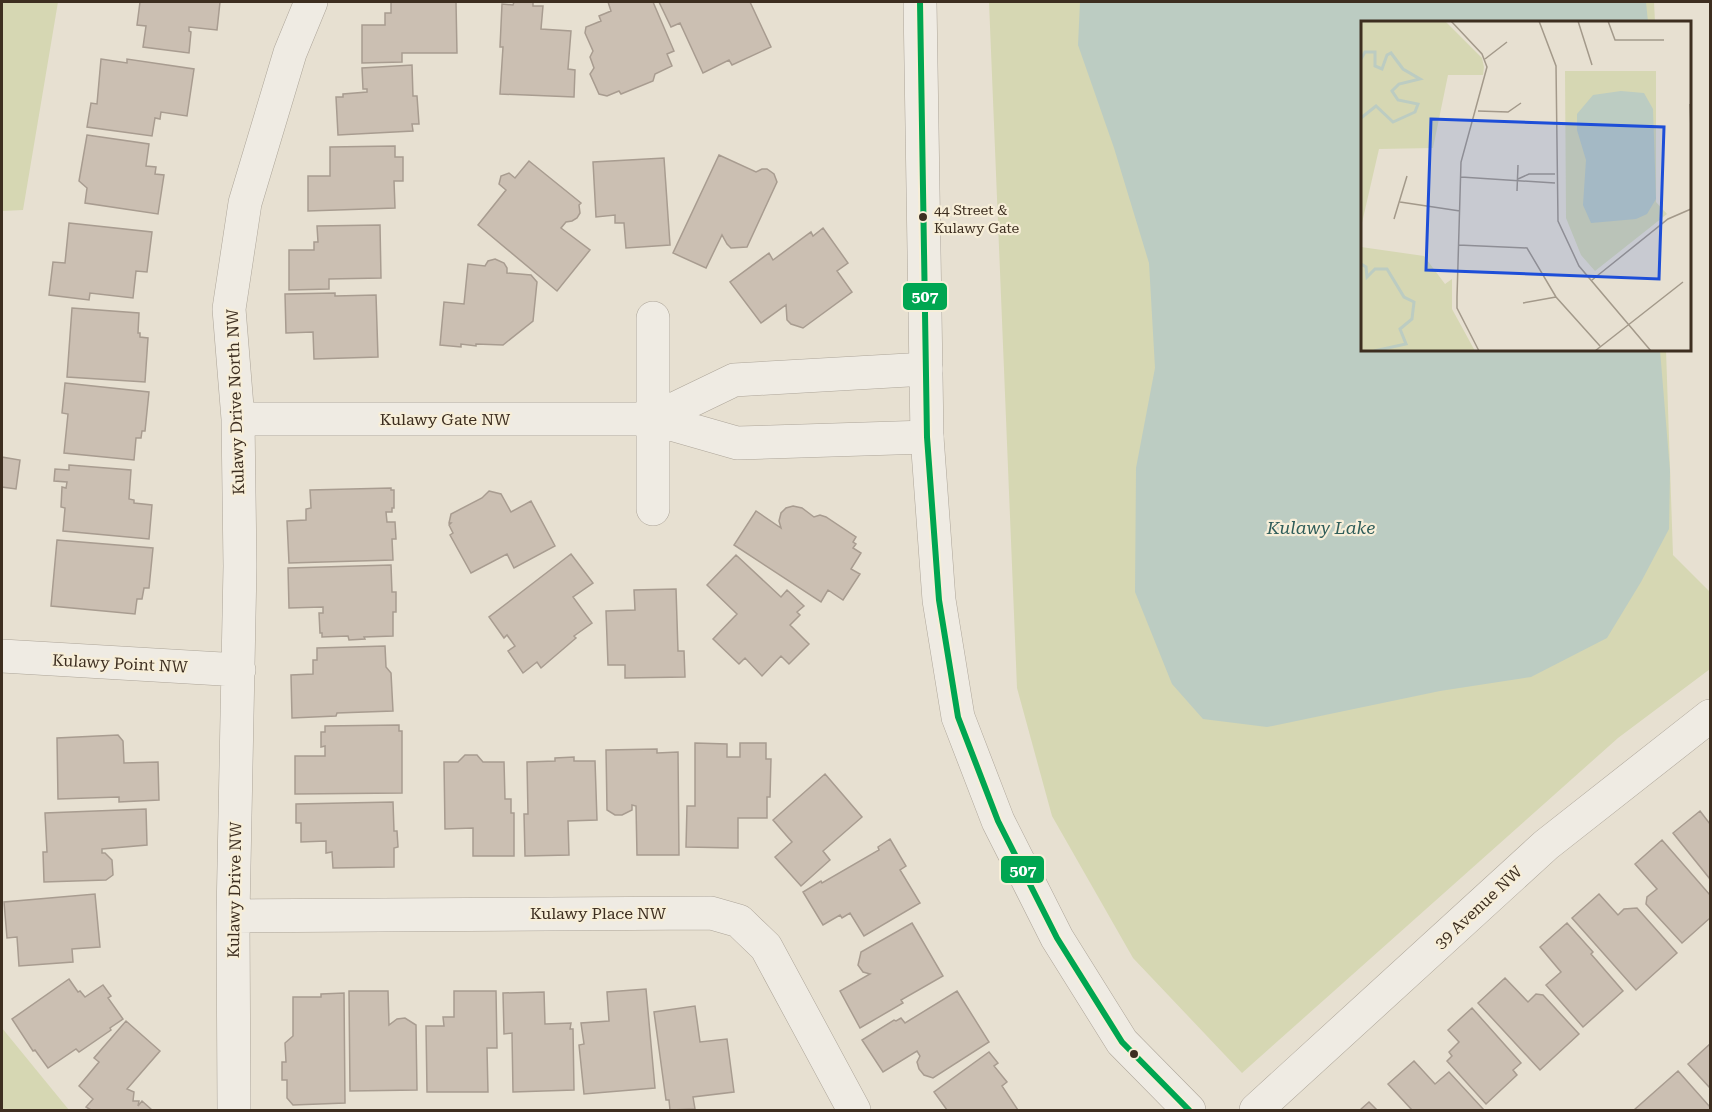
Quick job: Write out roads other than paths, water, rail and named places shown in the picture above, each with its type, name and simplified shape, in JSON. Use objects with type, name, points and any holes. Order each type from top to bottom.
[{"type":"street","name":"Kulawy Drive North NW","points":[[239,670],[238,419],[229,309],[245,202],[290,52],[310,2]]},
{"type":"street","points":[[920,2],[927,437],[939,600],[958,717],[994,810],[1057,938],[1122,1042],[1189,1110]]},
{"type":"street","points":[[653,318],[653,509]]},
{"type":"street","name":"Kulawy Gate NW","points":[[653,419],[734,380],[926,369]]},
{"type":"street","name":"Kulawy Gate NW","points":[[238,419],[653,419],[737,443],[927,437]]},
{"type":"street","name":"Kulawy Point NW","points":[[2,656],[239,670]]},
{"type":"street","name":"Kulawy Drive NW","points":[[234,1110],[233,916],[239,670]]},
{"type":"street","name":"39 Avenue NW","points":[[1256,1110],[1546,845],[1710,716]]},
{"type":"street","name":"Kulawy Place NW","points":[[233,916],[711,913],[739,921],[766,947],[854,1110]]},
{"type":"water","name":"Kulawy Lake","points":[[1080,2],[1646,2],[1648,21],[1361,21],[1361,351],[1660,351],[1670,471],[1669,529],[1641,582],[1607,638],[1531,677],[1440,691],[1267,727],[1203,719],[1172,684],[1135,592],[1136,468],[1155,368],[1149,263],[1114,148],[1078,45]]},
{"type":"place","name":"44 Street & Kulawy Gate","points":[[923,217]]}]
